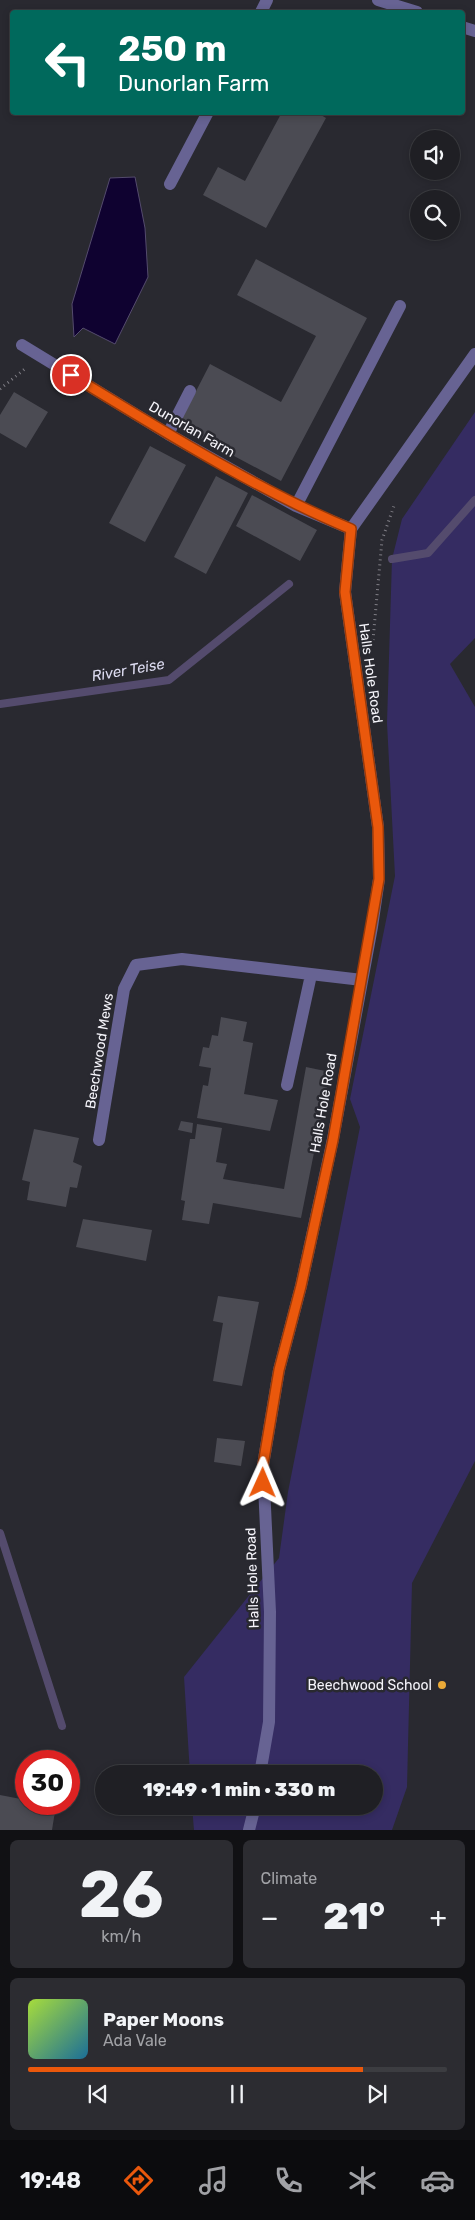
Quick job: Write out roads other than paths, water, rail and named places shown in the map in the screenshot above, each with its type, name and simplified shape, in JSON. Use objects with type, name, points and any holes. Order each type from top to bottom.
[{"type":"street","points":[[378,0],[410,10]]},
{"type":"street","points":[[170,184],[206,115]]},
{"type":"street","points":[[296,506],[400,306]]},
{"type":"street","name":"Dunorlan Farm","points":[[22,345],[168,434],[296,506],[351,529]]},
{"type":"street","name":"Halls Hole Road","points":[[262,1765],[269,1722],[270,1621],[263,1465],[279,1370],[301,1286],[318,1208],[362,980],[379,879],[378,836],[345,592],[351,529],[475,354]]},
{"type":"street","points":[[168,434],[190,391]]},
{"type":"street","name":"Beechwood Mews","points":[[99,1140],[124,989],[136,965],[182,958],[362,980]]},
{"type":"street","points":[[287,1085],[311,975]]},
{"type":"street","points":[[249,1830],[253,1815]]},
{"type":"waterway","points":[[392,559],[428,553],[475,500]]},
{"type":"waterway","name":"River Teise","points":[[0,704],[169,680],[289,584]]},
{"type":"waterway","points":[[0,1533],[62,1726]]},
{"type":"place","name":"Beechwood School","points":[[442,1685]]}]
